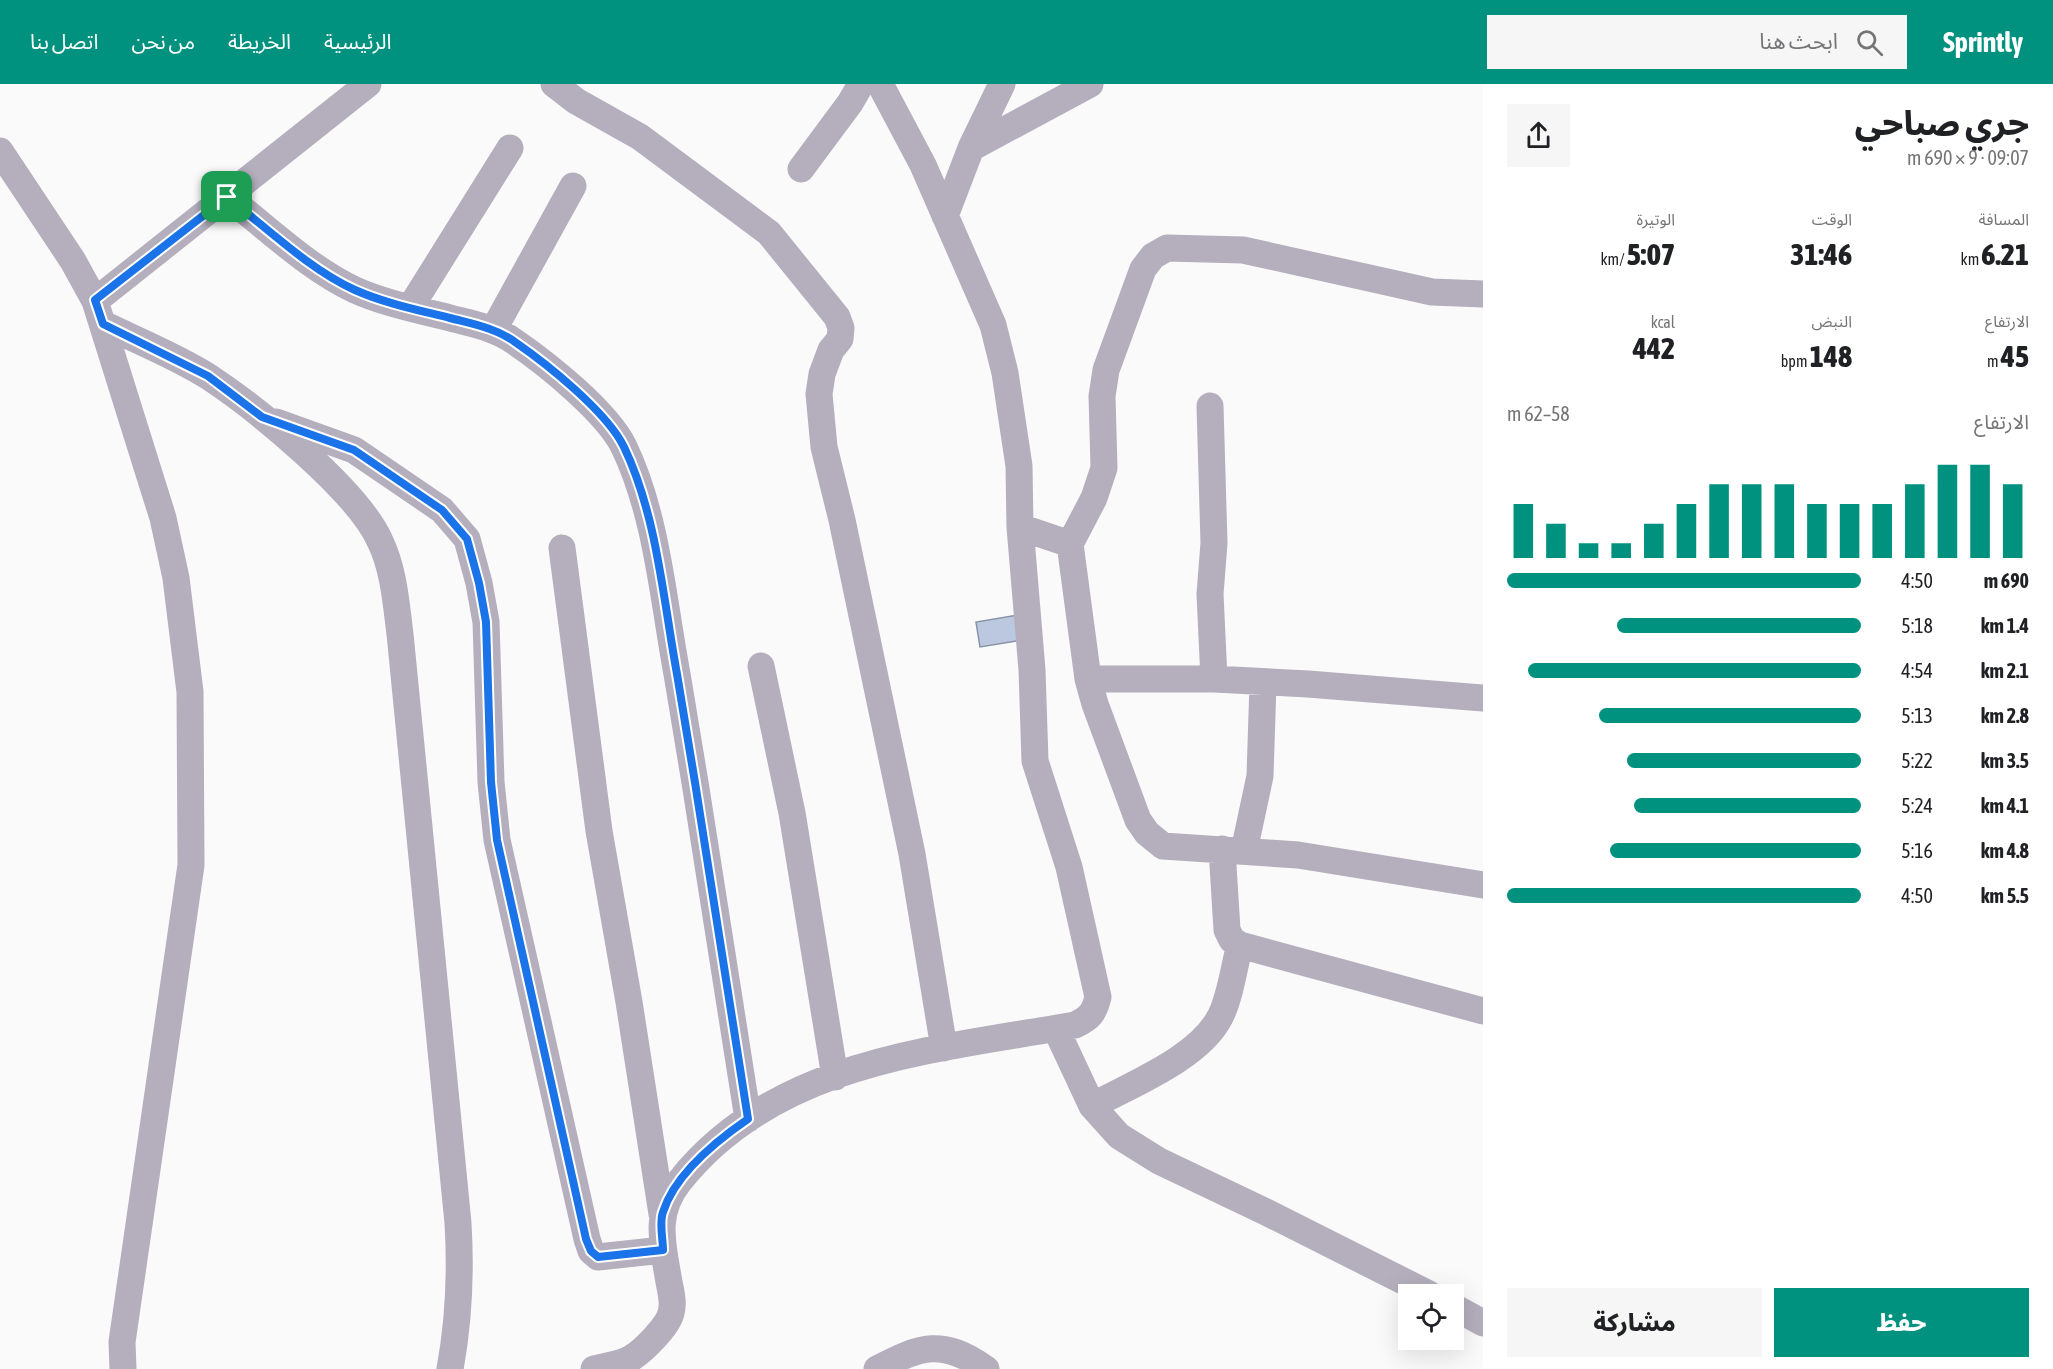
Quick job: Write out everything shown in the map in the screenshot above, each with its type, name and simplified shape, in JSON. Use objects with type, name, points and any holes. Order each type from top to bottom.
[{"type":"street","points":[[99,312],[227,197],[368,84]]},
{"type":"street","points":[[554,84],[576,101],[640,137],[769,233],[837,316],[841,328],[840,339],[831,350],[822,374],[819,394],[824,447],[844,530],[912,854],[944,1048]]},
{"type":"street","points":[[801,169],[850,103],[861,84]]},
{"type":"street","points":[[662,1214],[678,1184],[704,1154],[774,1101],[809,1085],[886,1059],[1075,1025],[1089,1018],[1095,1010],[1098,997],[1069,867],[1035,761],[1032,670],[1020,527],[1019,466],[1005,373],[993,325],[923,165],[880,84]]},
{"type":"street","points":[[945,216],[971,148],[1002,84]]},
{"type":"street","points":[[971,148],[1090,84]]},
{"type":"street","points":[[410,309],[510,148]]},
{"type":"street","points":[[0,151],[73,261],[99,312],[163,518],[176,578],[190,692],[191,865],[122,1342],[123,1369]]},
{"type":"street","points":[[494,329],[573,186]]},
{"type":"street","points":[[227,197],[326,274],[356,290],[410,309],[494,329],[513,340],[568,384],[595,410],[623,444],[644,496],[685,723],[748,1119]]},
{"type":"street","points":[[1483,294],[1432,292],[1243,250],[1167,248],[1153,256],[1143,269],[1106,370],[1102,396],[1104,468],[1094,498],[1070,544],[1088,679],[1138,820],[1147,833],[1163,846],[1298,855],[1483,885]]},
{"type":"street","points":[[99,312],[208,376],[262,417],[332,480],[365,516],[380,539],[391,569],[400,634],[458,1223],[461,1276],[457,1334],[450,1369]]},
{"type":"street","points":[[1210,406],[1214,543],[1210,594],[1214,679]]},
{"type":"street","points":[[262,417],[354,450],[442,510],[467,539],[479,583],[486,622],[491,782],[497,840],[586,1239],[591,1251],[598,1257],[663,1250]]},
{"type":"street","points":[[1020,527],[1070,544]]},
{"type":"street","points":[[562,548],[599,831],[629,1002],[662,1214],[663,1250],[673,1301],[671,1315],[662,1330],[632,1358],[594,1369]]},
{"type":"street","points":[[761,666],[792,813],[835,1077]]},
{"type":"street","points":[[1088,679],[1214,679],[1483,698]]},
{"type":"street","points":[[1263,683],[1260,776],[1233,850],[1227,930],[1232,940],[1240,945],[1483,1011]]},
{"type":"street","points":[[1092,1106],[1186,1054],[1208,1037],[1222,1015],[1240,945]]},
{"type":"street","points":[[1056,1029],[1092,1106],[1119,1136],[1159,1161],[1409,1284]]},
{"type":"street","points":[[1464,1313],[1483,1323]]},
{"type":"street","points":[[877,1369],[902,1356],[927,1348],[949,1350],[972,1359],[986,1369]]},
{"type":"building","points":[[1024,614],[1028,639],[980,647],[976,622]]},
{"type":"route","points":[[227,197],[326,274],[356,290],[410,309],[494,329],[513,340],[568,384],[595,410],[623,444],[644,496],[654,543],[748,1119],[704,1154],[678,1184],[662,1214],[663,1250],[598,1257],[591,1251],[586,1239],[497,840],[491,782],[486,622],[479,583],[467,539],[442,510],[354,450],[262,417],[208,376],[103,324],[95,300],[227,197]]}]
